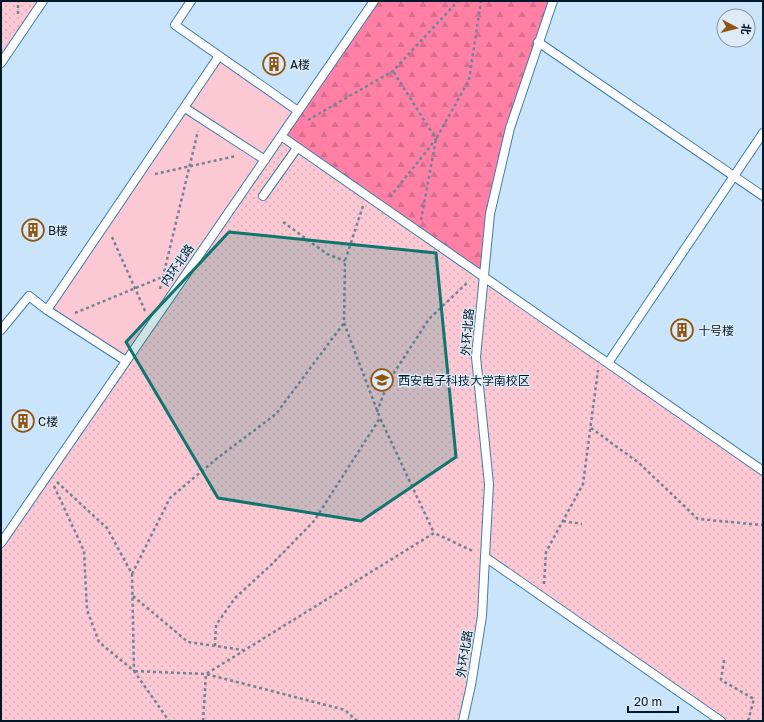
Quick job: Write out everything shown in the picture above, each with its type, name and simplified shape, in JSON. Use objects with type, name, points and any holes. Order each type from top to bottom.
[{"type":"lane","points":[[1,63],[43,1]]},
{"type":"lane","points":[[191,1],[175,25],[298,111]]},
{"type":"lane","name":"内环北路","points":[[1,543],[374,1]]},
{"type":"lane","name":"外环北路","points":[[463,721],[471,685],[482,616],[489,484],[476,357],[492,207],[510,128],[553,1]]},
{"type":"lane","points":[[538,42],[735,175],[763,196]]},
{"type":"lane","points":[[47,310],[138,178],[219,56]]},
{"type":"lane","points":[[185,108],[264,160]]},
{"type":"lane","points":[[608,363],[763,133]]},
{"type":"lane","points":[[281,136],[763,471]]},
{"type":"lane","points":[[263,196],[297,148]]},
{"type":"lane","points":[[1,330],[29,296],[47,310],[126,361]]},
{"type":"lane","points":[[485,557],[721,721]]},
{"type":"path","points":[[307,121],[393,71],[458,1]]},
{"type":"path","points":[[383,207],[436,139],[469,80],[481,1]]},
{"type":"path","points":[[393,71],[436,139],[418,232]]},
{"type":"path","points":[[160,290],[201,118]]},
{"type":"path","points":[[138,178],[190,165],[254,153]]},
{"type":"path","points":[[366,195],[346,261],[344,323],[377,412],[434,533],[485,557]]},
{"type":"path","points":[[283,222],[327,254],[346,261]]},
{"type":"path","points":[[106,225],[151,324]]},
{"type":"path","points":[[61,319],[193,264]]},
{"type":"path","points":[[377,412],[388,382],[430,319],[477,273]]},
{"type":"path","points":[[134,671],[132,574],[170,498],[215,460],[276,414],[344,323]]},
{"type":"path","points":[[543,597],[546,552],[583,484],[600,358]]},
{"type":"path","points":[[215,646],[216,625],[235,598],[272,564],[314,521],[380,418]]},
{"type":"path","points":[[591,428],[639,462],[698,519],[763,525]]},
{"type":"path","points":[[49,474],[107,528],[132,574]]},
{"type":"path","points":[[49,474],[84,551],[87,610],[99,642],[134,671],[169,721]]},
{"type":"path","points":[[563,521],[582,524]]},
{"type":"path","points":[[206,674],[434,533]]},
{"type":"path","points":[[132,595],[188,642],[243,650]]},
{"type":"path","points":[[724,660],[721,680],[754,699],[748,721]]},
{"type":"path","points":[[134,671],[206,674],[345,710],[357,721]]},
{"type":"path","points":[[204,721],[206,674]]},
{"type":"highlighted area","points":[[229,232],[436,253],[456,457],[361,521],[218,498],[126,342]]},
{"type":"shaded area","name":"西安电子科技大学南校区","points":[[1,1],[763,1],[763,721],[1,721]]},
{"type":"shaded area","points":[[1,1],[43,1],[1,63]]},
{"type":"shaded area","points":[[219,56],[298,111],[126,361],[47,310]]},
{"type":"shaded area","points":[[281,136],[763,471],[763,721],[721,721],[486,557],[482,616],[463,721],[1,721],[1,544]]},
{"type":"green space","points":[[374,1],[553,1],[510,128],[490,214],[485,279],[281,136]]},
{"type":"place","name":"A楼","points":[[274,64]]},
{"type":"place","name":"B楼","points":[[33,230]]},
{"type":"place","name":"十号楼","points":[[682,330]]},
{"type":"place","name":"西安电子科技大学南校区","points":[[382,380]]},
{"type":"place","name":"C楼","points":[[23,421]]}]
